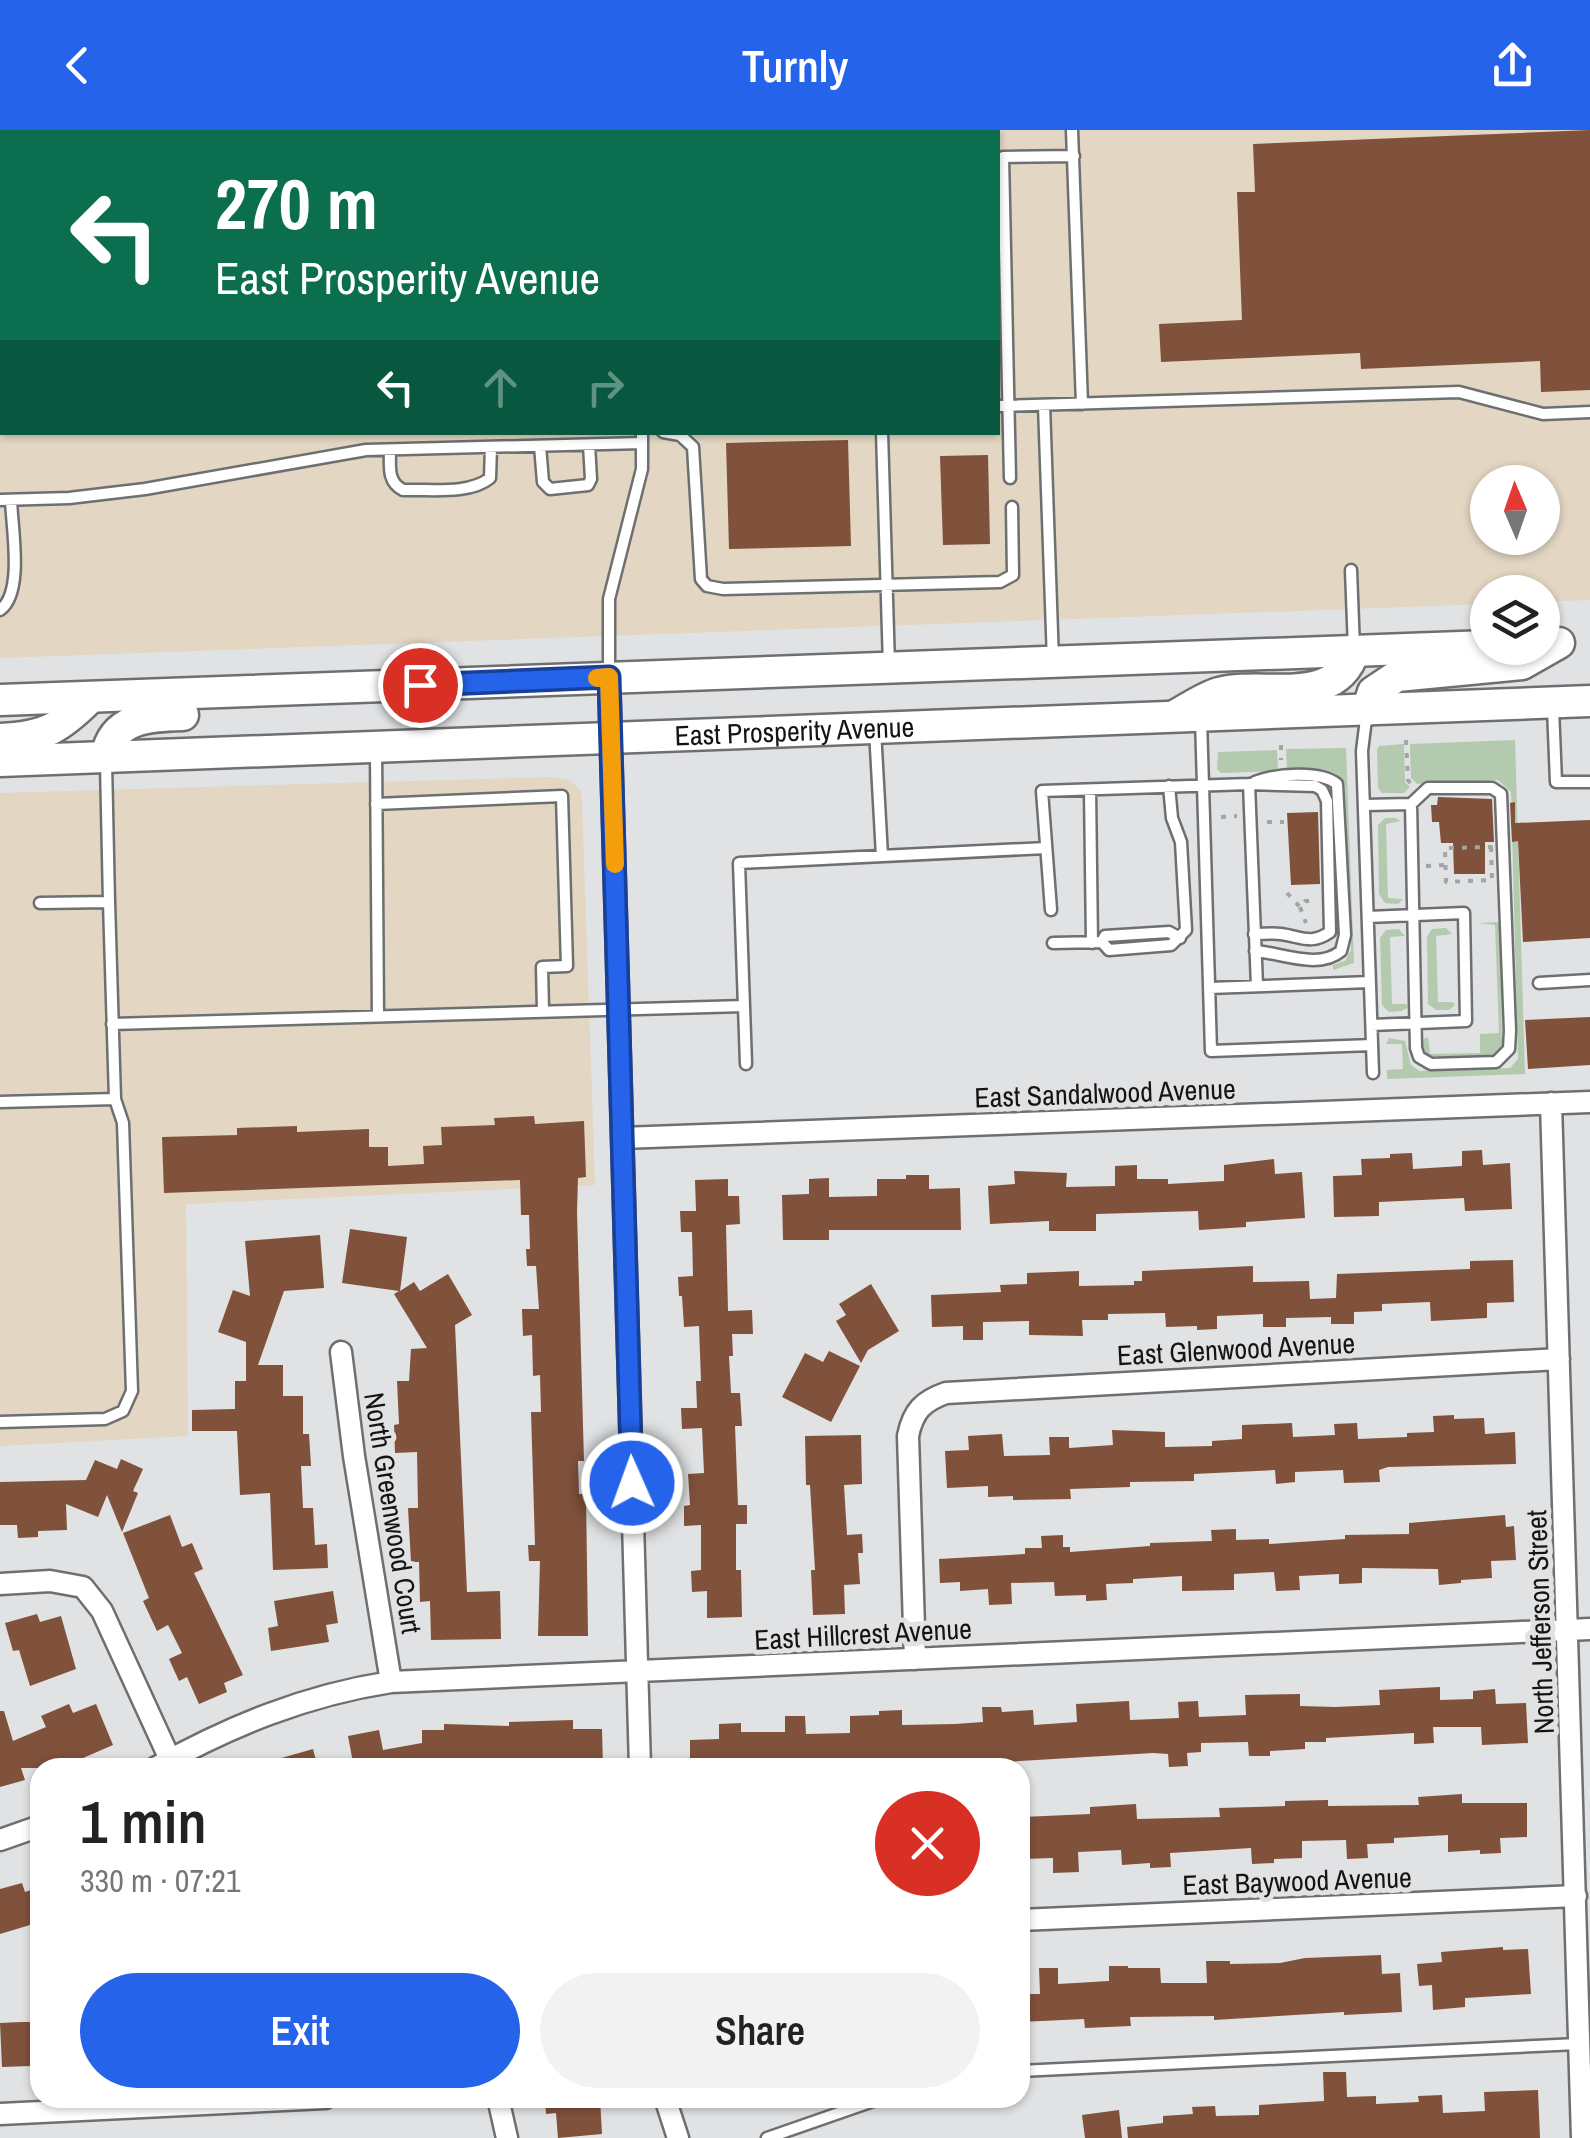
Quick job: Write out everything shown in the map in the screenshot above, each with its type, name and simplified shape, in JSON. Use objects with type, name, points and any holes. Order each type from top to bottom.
[{"type":"main road","points":[[1560,644],[1590,642]]},
{"type":"main road","points":[[0,700],[1470,647]]},
{"type":"main road","points":[[1169,719],[1219,693],[1326,684],[1349,667],[1354,651]]},
{"type":"main road","points":[[1367,710],[1373,692],[1397,676],[1512,665]]},
{"type":"main road","points":[[106,756],[117,730],[144,716],[320,709],[350,703],[381,686]]},
{"type":"main road","points":[[0,739],[31,738],[62,726],[90,698]]},
{"type":"main road","name":"East Prosperity Avenue","points":[[0,761],[1590,700]]},
{"type":"street","points":[[609,677],[640,1758]]},
{"type":"street","name":"East Sandalwood Avenue","points":[[622,1138],[1590,1102]]},
{"type":"street","name":"North Jefferson Street","points":[[1551,1103],[1582,2138]]},
{"type":"street","name":"North Greenwood Court","points":[[342,1352],[354,1456],[392,1682]]},
{"type":"street","name":"East Glenwood Avenue","points":[[915,1659],[908,1436],[919,1406],[946,1392],[1559,1360]]},
{"type":"street","points":[[0,1584],[50,1581],[82,1587],[102,1611],[164,1758]]},
{"type":"street","name":"East Hillcrest Avenue","points":[[181,1758],[294,1703],[392,1682],[1590,1629]]},
{"type":"street","points":[[0,1840],[30,1830]]},
{"type":"street","name":"East Baywood Avenue","points":[[1030,1920],[1576,1896]]},
{"type":"street","points":[[0,2114],[106,2108]]},
{"type":"street","points":[[500,2108],[507,2138]]},
{"type":"street","points":[[668,2108],[678,2138]]},
{"type":"lane","points":[[1072,130],[1082,404]]},
{"type":"lane","points":[[1010,478],[1003,406],[1003,157],[1074,156]]},
{"type":"lane","points":[[1003,406],[1459,392],[1543,414],[1590,412]]},
{"type":"lane","points":[[1044,405],[1053,662]]},
{"type":"lane","points":[[683,435],[693,447],[700,579],[707,586],[723,589],[1000,582],[1013,575],[1012,507]]},
{"type":"lane","points":[[882,435],[889,667]]},
{"type":"lane","points":[[0,610],[11,602],[15,588],[6,500],[134,490],[353,452],[588,445],[642,438],[642,468],[609,598],[609,677]]},
{"type":"lane","points":[[540,446],[542,482],[550,489],[588,485],[588,445]]},
{"type":"lane","points":[[390,450],[391,479],[403,490],[471,488],[490,478],[491,447]]},
{"type":"lane","points":[[1351,570],[1354,651]]},
{"type":"lane","points":[[1553,702],[1556,782],[1590,782]]},
{"type":"lane","points":[[1367,710],[1362,751],[1374,1073]]},
{"type":"lane","points":[[1201,717],[1211,1051],[1372,1045]]},
{"type":"lane","points":[[875,729],[882,856]]},
{"type":"lane","points":[[376,748],[378,1016]]},
{"type":"lane","points":[[0,1422],[104,1419],[123,1411],[132,1391],[124,1123],[115,1098],[106,756]]},
{"type":"lane","points":[[1249,784],[1265,778],[1315,776],[1333,780],[1340,793],[1345,934],[1338,956],[1307,959],[1255,951]]},
{"type":"lane","points":[[1249,784],[1256,986]]},
{"type":"lane","points":[[1051,910],[1042,791],[1249,784],[1315,786],[1328,801],[1330,932],[1309,942],[1281,934],[1254,934]]},
{"type":"lane","points":[[1053,943],[1097,942],[1105,936],[1169,932],[1180,938],[1186,930],[1181,842],[1172,818],[1169,786]]},
{"type":"lane","points":[[1365,805],[1410,804],[1428,788],[1492,788],[1503,798],[1509,1049],[1500,1060],[1489,1064],[1431,1064],[1419,1058],[1410,804]]},
{"type":"lane","points":[[1090,790],[1097,942]]},
{"type":"lane","points":[[376,804],[562,796],[567,966],[542,967],[544,1010]]},
{"type":"lane","points":[[746,1064],[739,863],[1046,848]]},
{"type":"lane","points":[[40,903],[109,902]]},
{"type":"lane","points":[[1368,917],[1464,913],[1466,1021],[1372,1025]]},
{"type":"lane","points":[[1538,984],[1590,980]]},
{"type":"lane","points":[[1209,988],[1370,982]]},
{"type":"lane","points":[[112,1024],[744,1006]]},
{"type":"lane","points":[[0,1102],[115,1098]]},
{"type":"lane","points":[[1030,2071],[1579,2044]]},
{"type":"lane","points":[[767,2138],[853,2108]]},
{"type":"path","points":[[1406,740],[1408,780],[1412,785]]},
{"type":"path","points":[[1281,744],[1282,771]]},
{"type":"path","points":[[1222,817],[1239,816]]},
{"type":"path","points":[[1262,822],[1284,822]]},
{"type":"path","points":[[1491,847],[1492,880],[1446,882],[1446,865],[1445,848],[1491,847]]},
{"type":"path","points":[[1426,866],[1446,865]]},
{"type":"path","points":[[1286,893],[1300,907],[1306,923]]},
{"type":"path","points":[[1300,907],[1305,901],[1324,900]]},
{"type":"path","points":[[1304,916],[1316,916]]},
{"type":"shaded area","points":[[1000,130],[1590,130],[1590,600],[1560,601],[1560,575],[1470,575],[1470,605],[0,658],[0,435],[1000,435]]},
{"type":"shaded area","points":[[550,777],[569,780],[581,791],[595,1185],[186,1204],[188,1436],[0,1446],[0,793]]},
{"type":"green space","points":[[1515,740],[1525,1074],[1387,1079],[1387,1070],[1403,1069],[1402,1044],[1386,1044],[1389,1038],[1405,1041],[1411,1065],[1420,1071],[1510,1068],[1518,1059],[1511,792],[1498,780],[1417,784],[1411,778],[1410,744]]},
{"type":"green space","points":[[1404,744],[1405,782],[1410,787],[1404,793],[1382,793],[1378,788],[1377,750],[1379,746]]},
{"type":"green space","points":[[1346,748],[1354,963],[1333,970],[1333,965],[1345,961],[1351,950],[1345,784],[1327,770],[1287,770],[1286,749]]},
{"type":"green space","points":[[1277,750],[1278,771],[1221,773],[1217,769],[1218,752]]},
{"type":"green space","points":[[1385,818],[1400,821],[1386,824],[1388,898],[1403,899],[1398,904],[1385,903],[1379,894],[1378,825]]},
{"type":"green space","points":[[1500,922],[1502,1047],[1491,1056],[1428,1056],[1420,1043],[1428,1037],[1430,1054],[1480,1053],[1480,1034],[1499,1033],[1495,925],[1479,923]]},
{"type":"green space","points":[[1446,928],[1452,934],[1436,936],[1438,1002],[1455,1005],[1449,1010],[1436,1010],[1428,1004],[1427,937],[1432,929]]},
{"type":"green space","points":[[1399,929],[1405,936],[1390,937],[1392,1004],[1408,1007],[1389,1012],[1382,1005],[1380,938],[1386,930]]},
{"type":"building","points":[[1590,130],[1590,390],[1541,392],[1540,361],[1361,369],[1360,353],[1161,362],[1159,324],[1242,320],[1237,192],[1255,192],[1253,144]]},
{"type":"building","points":[[848,440],[851,546],[729,549],[726,443]]},
{"type":"building","points":[[988,455],[990,544],[943,545],[940,456]]},
{"type":"building","points":[[1438,797],[1492,799],[1494,842],[1485,842],[1485,874],[1454,874],[1453,843],[1441,843],[1439,822],[1432,822],[1431,805],[1437,805]]},
{"type":"building","points":[[1515,802],[1515,823],[1590,820],[1590,938],[1523,942],[1518,841],[1512,842],[1510,803]]},
{"type":"building","points":[[1318,812],[1320,884],[1291,885],[1287,813]]},
{"type":"building","points":[[1590,1017],[1590,1065],[1528,1069],[1525,1020]]},
{"type":"building","points":[[534,1116],[535,1124],[584,1121],[586,1177],[578,1178],[577,1212],[584,1461],[578,1461],[579,1494],[586,1494],[588,1636],[538,1636],[540,1561],[529,1561],[528,1545],[535,1545],[531,1412],[541,1412],[540,1375],[533,1376],[532,1335],[523,1336],[522,1309],[539,1309],[536,1266],[527,1266],[529,1215],[521,1215],[520,1180],[164,1193],[162,1137],[237,1135],[237,1128],[297,1126],[297,1132],[369,1129],[369,1147],[388,1147],[388,1166],[424,1164],[423,1146],[442,1145],[441,1127],[495,1125],[494,1118]]},
{"type":"building","points":[[1482,1150],[1483,1165],[1510,1163],[1512,1209],[1465,1211],[1464,1198],[1379,1202],[1379,1216],[1334,1217],[1333,1176],[1362,1175],[1361,1159],[1412,1153],[1413,1169],[1462,1166],[1462,1151]]},
{"type":"building","points":[[1274,1159],[1275,1174],[1302,1172],[1305,1218],[1199,1230],[1198,1211],[1096,1214],[1096,1231],[1049,1231],[1049,1221],[990,1224],[988,1186],[1015,1184],[1014,1171],[1067,1173],[1066,1187],[1115,1186],[1115,1166],[1137,1165],[1137,1179],[1168,1179],[1168,1184],[1224,1181],[1224,1165]]},
{"type":"building","points":[[906,1175],[929,1175],[929,1189],[960,1188],[961,1230],[829,1230],[829,1240],[783,1240],[782,1195],[809,1194],[809,1179],[829,1178],[829,1197],[877,1196],[877,1179],[906,1179]]},
{"type":"building","points":[[728,1179],[728,1196],[739,1196],[740,1224],[726,1225],[728,1311],[752,1310],[753,1334],[732,1334],[733,1356],[729,1356],[731,1393],[740,1393],[742,1426],[735,1426],[738,1505],[747,1505],[747,1524],[736,1524],[742,1617],[707,1618],[707,1591],[692,1592],[691,1571],[701,1570],[701,1525],[684,1526],[684,1506],[690,1505],[688,1474],[704,1473],[702,1428],[682,1429],[681,1408],[697,1408],[696,1381],[701,1381],[699,1326],[684,1327],[679,1296],[678,1277],[693,1276],[692,1232],[681,1232],[680,1211],[696,1211],[695,1180]]},
{"type":"building","points":[[350,1229],[407,1237],[400,1291],[414,1282],[420,1291],[448,1274],[472,1315],[455,1325],[467,1592],[500,1591],[501,1639],[431,1640],[430,1601],[420,1602],[419,1562],[411,1562],[408,1508],[418,1508],[417,1452],[395,1453],[394,1425],[399,1424],[397,1381],[409,1381],[411,1349],[427,1348],[394,1294],[399,1291],[342,1283]]},
{"type":"building","points":[[320,1235],[324,1288],[284,1291],[258,1365],[283,1365],[283,1396],[303,1396],[303,1434],[309,1434],[311,1466],[301,1466],[303,1508],[313,1508],[315,1545],[327,1544],[328,1568],[273,1570],[270,1493],[240,1495],[237,1431],[192,1431],[192,1410],[235,1409],[235,1381],[246,1381],[246,1342],[218,1332],[233,1290],[250,1296],[245,1241]]},
{"type":"building","points":[[1513,1260],[1514,1302],[1487,1303],[1487,1318],[1431,1321],[1430,1302],[1382,1304],[1382,1311],[1354,1312],[1354,1324],[1331,1324],[1331,1317],[1286,1318],[1286,1327],[1263,1327],[1263,1314],[1217,1316],[1217,1329],[1197,1330],[1197,1326],[1166,1327],[1165,1313],[1108,1314],[1108,1320],[1082,1320],[1083,1336],[1029,1335],[1029,1321],[983,1322],[983,1340],[963,1340],[963,1326],[932,1327],[931,1295],[1001,1292],[1000,1285],[1027,1284],[1027,1273],[1079,1271],[1079,1286],[1134,1285],[1134,1281],[1142,1281],[1142,1271],[1253,1266],[1253,1282],[1309,1281],[1310,1299],[1336,1298],[1337,1274],[1470,1269],[1470,1261]]},
{"type":"building","points":[[871,1284],[899,1331],[868,1350],[861,1363],[836,1321],[846,1315],[839,1304]]},
{"type":"building","points":[[829,1351],[860,1366],[831,1422],[782,1397],[805,1353],[823,1362]]},
{"type":"building","points":[[1454,1415],[1454,1419],[1484,1418],[1485,1434],[1515,1432],[1516,1464],[1388,1467],[1379,1470],[1380,1482],[1344,1483],[1343,1470],[1295,1472],[1295,1482],[1276,1484],[1275,1470],[1194,1474],[1194,1481],[1130,1482],[1130,1487],[1070,1489],[1071,1499],[1013,1500],[1013,1496],[988,1497],[988,1486],[947,1488],[945,1451],[969,1450],[968,1436],[1002,1434],[1004,1456],[1050,1455],[1049,1437],[1069,1437],[1069,1448],[1113,1445],[1112,1430],[1165,1432],[1165,1447],[1212,1446],[1212,1441],[1242,1439],[1242,1425],[1292,1423],[1293,1437],[1335,1435],[1334,1424],[1357,1423],[1358,1439],[1407,1437],[1407,1433],[1434,1432],[1433,1416]]},
{"type":"building","points":[[861,1435],[862,1484],[844,1485],[847,1535],[862,1534],[863,1553],[858,1553],[860,1584],[844,1585],[845,1614],[813,1615],[811,1570],[815,1570],[805,1436]]},
{"type":"building","points":[[121,1459],[143,1469],[122,1532],[107,1495],[98,1517],[66,1504],[67,1530],[38,1531],[38,1537],[18,1538],[17,1525],[0,1525],[0,1482],[86,1480],[95,1460],[117,1469]]},
{"type":"building","points":[[170,1515],[182,1547],[192,1543],[203,1569],[194,1573],[243,1675],[224,1683],[227,1692],[199,1704],[187,1677],[179,1681],[169,1659],[182,1653],[168,1625],[157,1631],[143,1601],[149,1598],[123,1533]]},
{"type":"building","points":[[1505,1515],[1506,1527],[1514,1526],[1516,1560],[1491,1561],[1492,1578],[1461,1583],[1439,1585],[1438,1569],[1362,1568],[1362,1583],[1339,1584],[1339,1574],[1299,1576],[1300,1590],[1276,1591],[1274,1572],[1234,1574],[1234,1590],[1182,1591],[1182,1576],[1106,1584],[1107,1600],[1086,1601],[1086,1595],[1055,1596],[1054,1582],[1011,1583],[1012,1604],[989,1605],[988,1589],[960,1591],[960,1582],[940,1583],[939,1559],[1025,1554],[1025,1548],[1042,1548],[1041,1536],[1063,1535],[1063,1547],[1070,1547],[1070,1552],[1212,1541],[1211,1530],[1236,1529],[1236,1540],[1269,1539],[1269,1544],[1345,1539],[1345,1535],[1409,1534],[1409,1523]]},
{"type":"building","points":[[333,1591],[338,1623],[326,1625],[329,1642],[271,1651],[268,1628],[278,1626],[274,1601]]},
{"type":"building","points":[[37,1614],[40,1622],[61,1616],[76,1669],[30,1686],[19,1650],[13,1651],[5,1623]]},
{"type":"building","points":[[1440,1687],[1440,1700],[1473,1699],[1473,1691],[1495,1689],[1496,1704],[1526,1703],[1528,1743],[1482,1745],[1481,1727],[1433,1727],[1434,1743],[1414,1744],[1414,1733],[1326,1738],[1326,1742],[1305,1742],[1305,1749],[1270,1751],[1270,1756],[1249,1756],[1248,1742],[1201,1743],[1201,1752],[1187,1753],[1188,1766],[1169,1767],[1168,1754],[1153,1753],[1030,1760],[690,1758],[690,1740],[719,1739],[719,1724],[741,1723],[741,1732],[785,1732],[785,1716],[805,1716],[806,1734],[850,1733],[850,1716],[902,1710],[902,1725],[983,1722],[982,1707],[1001,1707],[1002,1712],[1033,1710],[1034,1725],[1077,1722],[1076,1704],[1129,1701],[1130,1720],[1179,1718],[1178,1702],[1198,1701],[1199,1717],[1246,1715],[1245,1695],[1300,1694],[1300,1706],[1335,1707],[1380,1705],[1379,1690]]},
{"type":"building","points":[[69,1704],[73,1713],[96,1704],[113,1745],[83,1758],[30,1758],[30,1768],[21,1768],[25,1780],[0,1787],[0,1711],[4,1711],[13,1741],[46,1727],[41,1716]]},
{"type":"building","points":[[573,1720],[573,1729],[602,1729],[603,1758],[352,1758],[348,1736],[379,1730],[383,1750],[422,1743],[422,1730],[444,1730],[444,1724],[509,1726],[509,1722]]},
{"type":"building","points":[[313,1749],[315,1758],[282,1758]]},
{"type":"building","points":[[1462,1794],[1462,1803],[1527,1803],[1527,1837],[1500,1838],[1501,1853],[1480,1854],[1480,1850],[1448,1852],[1448,1835],[1394,1838],[1394,1843],[1367,1844],[1368,1858],[1347,1859],[1346,1840],[1302,1841],[1302,1858],[1274,1859],[1274,1863],[1252,1864],[1251,1848],[1170,1853],[1171,1867],[1150,1868],[1150,1863],[1122,1865],[1121,1850],[1078,1852],[1079,1872],[1053,1873],[1053,1858],[1030,1859],[1030,1817],[1090,1814],[1090,1807],[1136,1804],[1137,1819],[1220,1817],[1219,1808],[1285,1806],[1285,1801],[1328,1800],[1328,1806],[1419,1805],[1418,1797]]},
{"type":"building","points":[[22,1883],[25,1892],[30,1890],[30,1925],[0,1934],[0,1889]]},
{"type":"building","points":[[1528,1949],[1531,1994],[1465,1998],[1465,2007],[1433,2010],[1432,1985],[1419,1986],[1417,1964],[1442,1962],[1441,1952]]},
{"type":"building","points":[[1381,1955],[1382,1974],[1400,1973],[1402,2012],[1214,2020],[1214,2016],[1130,2017],[1131,2026],[1085,2028],[1084,2019],[1030,2022],[1030,1994],[1040,1994],[1039,1968],[1058,1968],[1058,1984],[1109,1981],[1109,1966],[1160,1968],[1161,1983],[1207,1983],[1206,1961],[1280,1963],[1305,1958]]},
{"type":"building","points":[[30,2022],[30,2066],[2,2067],[0,2023]]},
{"type":"building","points":[[1323,2072],[1346,2072],[1347,2097],[1376,2096],[1376,2104],[1419,2102],[1418,2096],[1442,2095],[1443,2113],[1485,2111],[1484,2092],[1538,2090],[1540,2138],[1128,2138],[1127,2127],[1163,2123],[1163,2116],[1193,2114],[1192,2107],[1215,2106],[1216,2116],[1259,2115],[1259,2105],[1324,2101]]},
{"type":"building","points":[[546,2108],[601,2108],[602,2134],[558,2138],[556,2113],[546,2114]]},
{"type":"building","points":[[1119,2110],[1122,2138],[1085,2138],[1082,2115]]},
{"type":"slow traffic","points":[[597,678],[609,677],[615,864]]},
{"type":"route","points":[[420,685],[609,677],[632,1483]]}]
